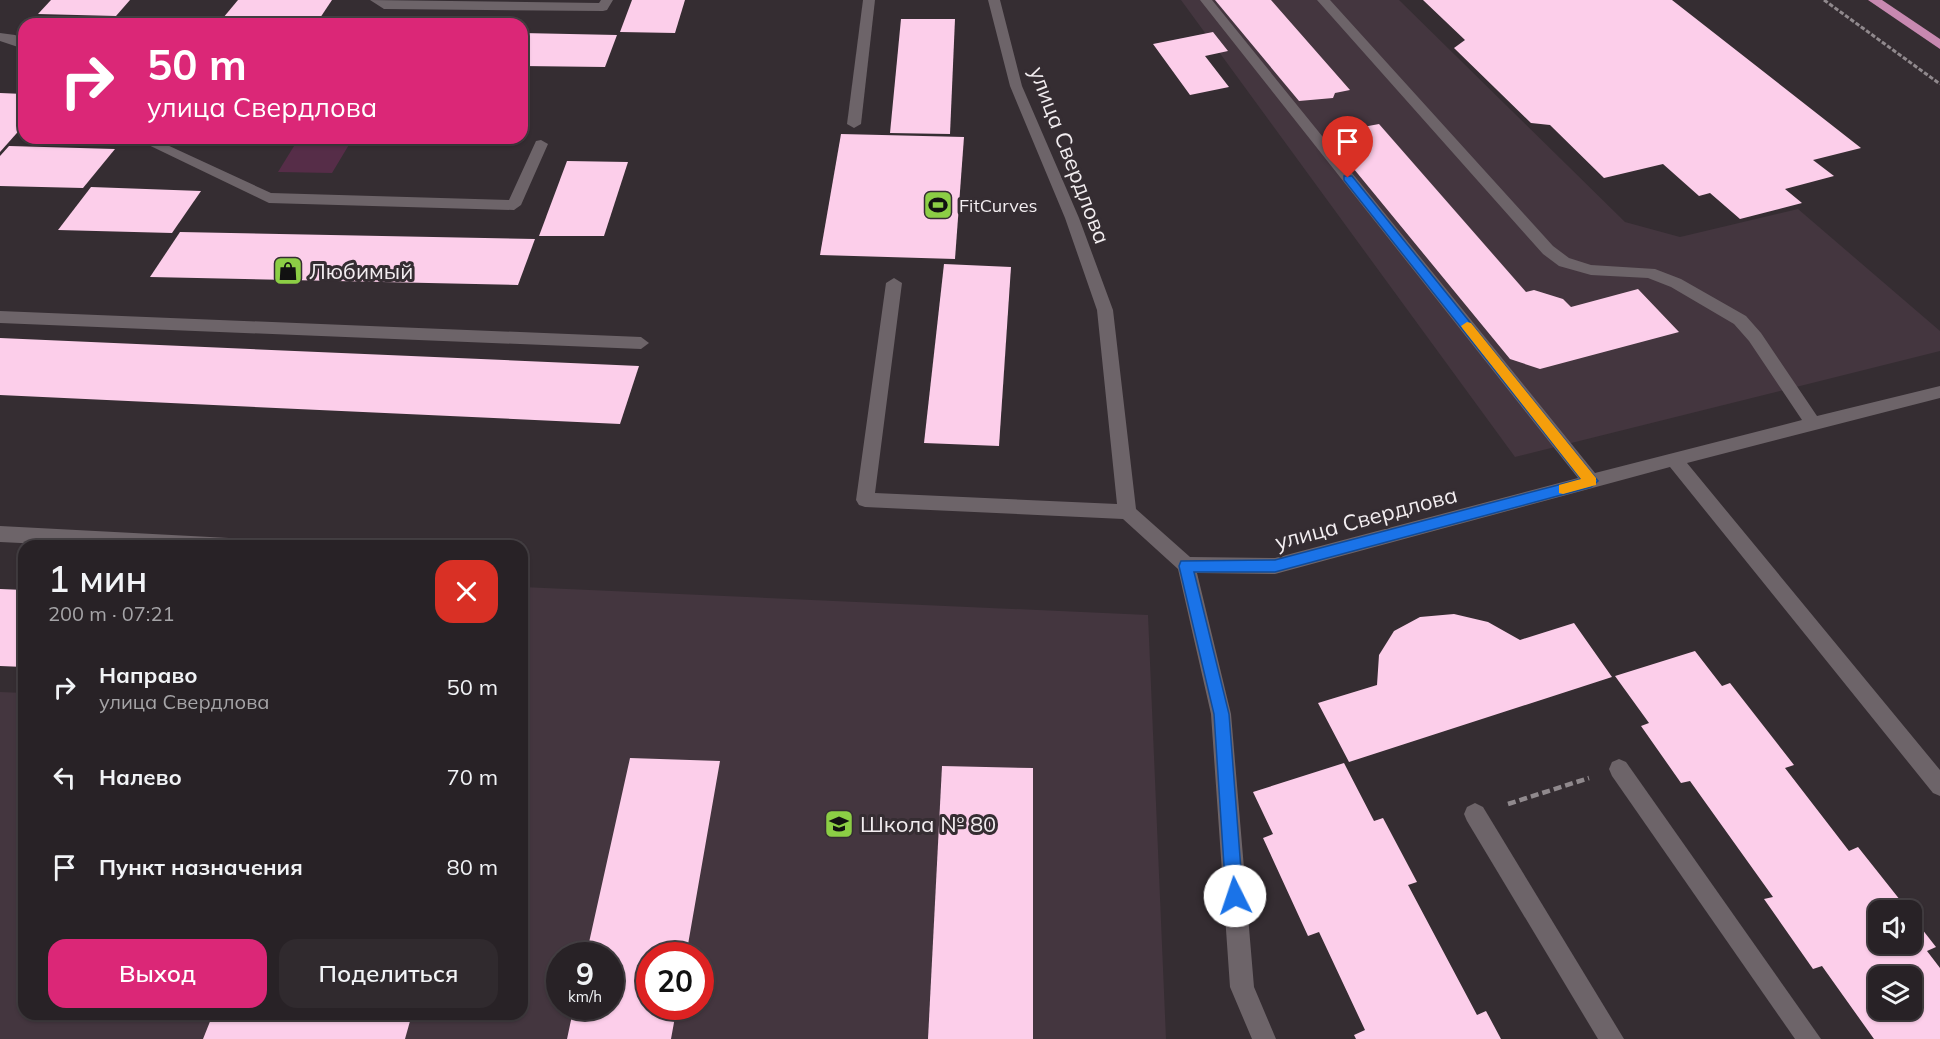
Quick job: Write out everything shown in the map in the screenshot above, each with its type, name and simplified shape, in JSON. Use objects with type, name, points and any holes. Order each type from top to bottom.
[{"type":"highway","points":[[1874,0],[1940,45]]},
{"type":"street","points":[[376,0],[384,5],[591,7],[603,7],[607,0]]},
{"type":"street","points":[[854,124],[869,0]]},
{"type":"street","name":"улица Свердлова","points":[[994,0],[1016,86],[1072,218],[1105,310],[1127,512]]},
{"type":"street","points":[[1206,0],[1591,481]]},
{"type":"street","points":[[1323,0],[1548,250],[1564,262],[1590,270],[1650,273],[1676,282],[1740,320],[1755,337],[1813,424]]},
{"type":"street","points":[[0,37],[11,38],[18,42]]},
{"type":"street","points":[[154,144],[269,198],[514,205],[541,144]]},
{"type":"street","points":[[894,283],[865,500],[1127,512],[1186,566],[1221,714],[1242,987],[1264,1039]]},
{"type":"street","points":[[0,317],[641,343]]},
{"type":"street","name":"улица Свердлова","points":[[1186,566],[1275,566],[1674,459],[1940,392]]},
{"type":"street","points":[[1674,459],[1940,786]]},
{"type":"street","points":[[0,534],[114,540]]},
{"type":"street","points":[[1619,769],[1809,1039]]},
{"type":"street","points":[[1475,814],[1612,1039]]},
{"type":"path","points":[[1824,0],[1940,84]]},
{"type":"path","points":[[1475,814],[1619,769]]},
{"type":"shaded area","points":[[1181,0],[1399,0],[1625,222],[1680,237],[1798,209],[1940,331],[1940,351],[1515,457]]},
{"type":"shaded area","points":[[295,144],[349,144],[332,173],[278,172]]},
{"type":"shaded area","name":"Школа № 80","points":[[528,587],[1148,615],[1166,1039],[0,1039],[0,692],[18,693],[18,1020],[528,1020]]},
{"type":"building","points":[[51,0],[130,0],[116,16],[38,14]]},
{"type":"building","points":[[238,0],[332,0],[320,18],[223,18]]},
{"type":"building","points":[[632,0],[685,0],[675,33],[620,32]]},
{"type":"building","points":[[1215,0],[1271,0],[1350,90],[1335,93],[1333,98],[1299,101]]},
{"type":"building","points":[[1423,0],[1672,0],[1861,148],[1813,160],[1834,176],[1785,189],[1802,203],[1740,219],[1710,193],[1699,196],[1663,164],[1604,178],[1550,125],[1531,123],[1454,48],[1465,40]]},
{"type":"building","points":[[901,19],[955,19],[950,134],[890,133]]},
{"type":"building","points":[[1213,32],[1228,51],[1205,56],[1229,87],[1190,95],[1153,44]]},
{"type":"building","points":[[528,33],[617,35],[605,67],[528,66]]},
{"type":"building","points":[[0,93],[18,94],[18,132],[0,152]]},
{"type":"building","points":[[1379,124],[1526,292],[1534,290],[1563,299],[1571,307],[1638,289],[1679,332],[1540,369],[1510,359],[1326,135],[1356,125],[1363,127]]},
{"type":"building","points":[[841,134],[964,137],[955,259],[820,255]]},
{"type":"building","points":[[9,146],[115,149],[83,188],[0,186],[0,156]]},
{"type":"building","points":[[567,161],[628,162],[604,236],[539,236]]},
{"type":"building","points":[[91,187],[201,191],[172,233],[58,230]]},
{"type":"building","points":[[180,232],[535,239],[518,285],[150,277]]},
{"type":"building","points":[[944,264],[1011,267],[999,446],[924,443]]},
{"type":"building","points":[[0,338],[639,366],[620,424],[0,395]]},
{"type":"building","points":[[0,589],[18,590],[18,667],[0,666]]},
{"type":"building","points":[[1454,614],[1488,622],[1520,640],[1574,623],[1612,677],[1349,762],[1318,703],[1377,685],[1379,655],[1394,631],[1420,617]]},
{"type":"building","points":[[1695,651],[1722,686],[1730,683],[1794,765],[1785,768],[1849,851],[1858,847],[1900,900],[1868,900],[1868,954],[1922,954],[1922,929],[1936,947],[1927,951],[1940,968],[1940,1039],[1874,1039],[1822,966],[1813,969],[1764,899],[1773,897],[1690,781],[1681,783],[1641,726],[1649,723],[1615,676]]},
{"type":"building","points":[[630,758],[720,761],[688,942],[636,942],[636,1020],[674,1020],[671,1039],[567,1039],[571,1020],[624,1020],[624,942],[589,942]]},
{"type":"building","points":[[1344,763],[1374,821],[1383,818],[1417,882],[1408,885],[1477,1015],[1486,1011],[1501,1039],[1356,1039],[1354,1035],[1365,1030],[1319,932],[1308,936],[1263,838],[1273,834],[1253,792]]},
{"type":"building","points":[[942,766],[1033,768],[1033,1039],[928,1039]]},
{"type":"building","points":[[211,1020],[410,1020],[405,1039],[203,1039]]},
{"type":"slow traffic","points":[[1467,326],[1591,481],[1563,489]]},
{"type":"place","name":"FitCurves","points":[[938,205]]},
{"type":"place","name":"Любимый","points":[[288,271]]},
{"type":"place","name":"Школа № 80","points":[[839,824]]},
{"type":"route","points":[[1235,896],[1221,714],[1186,566],[1275,566],[1591,481],[1348,178]]}]
